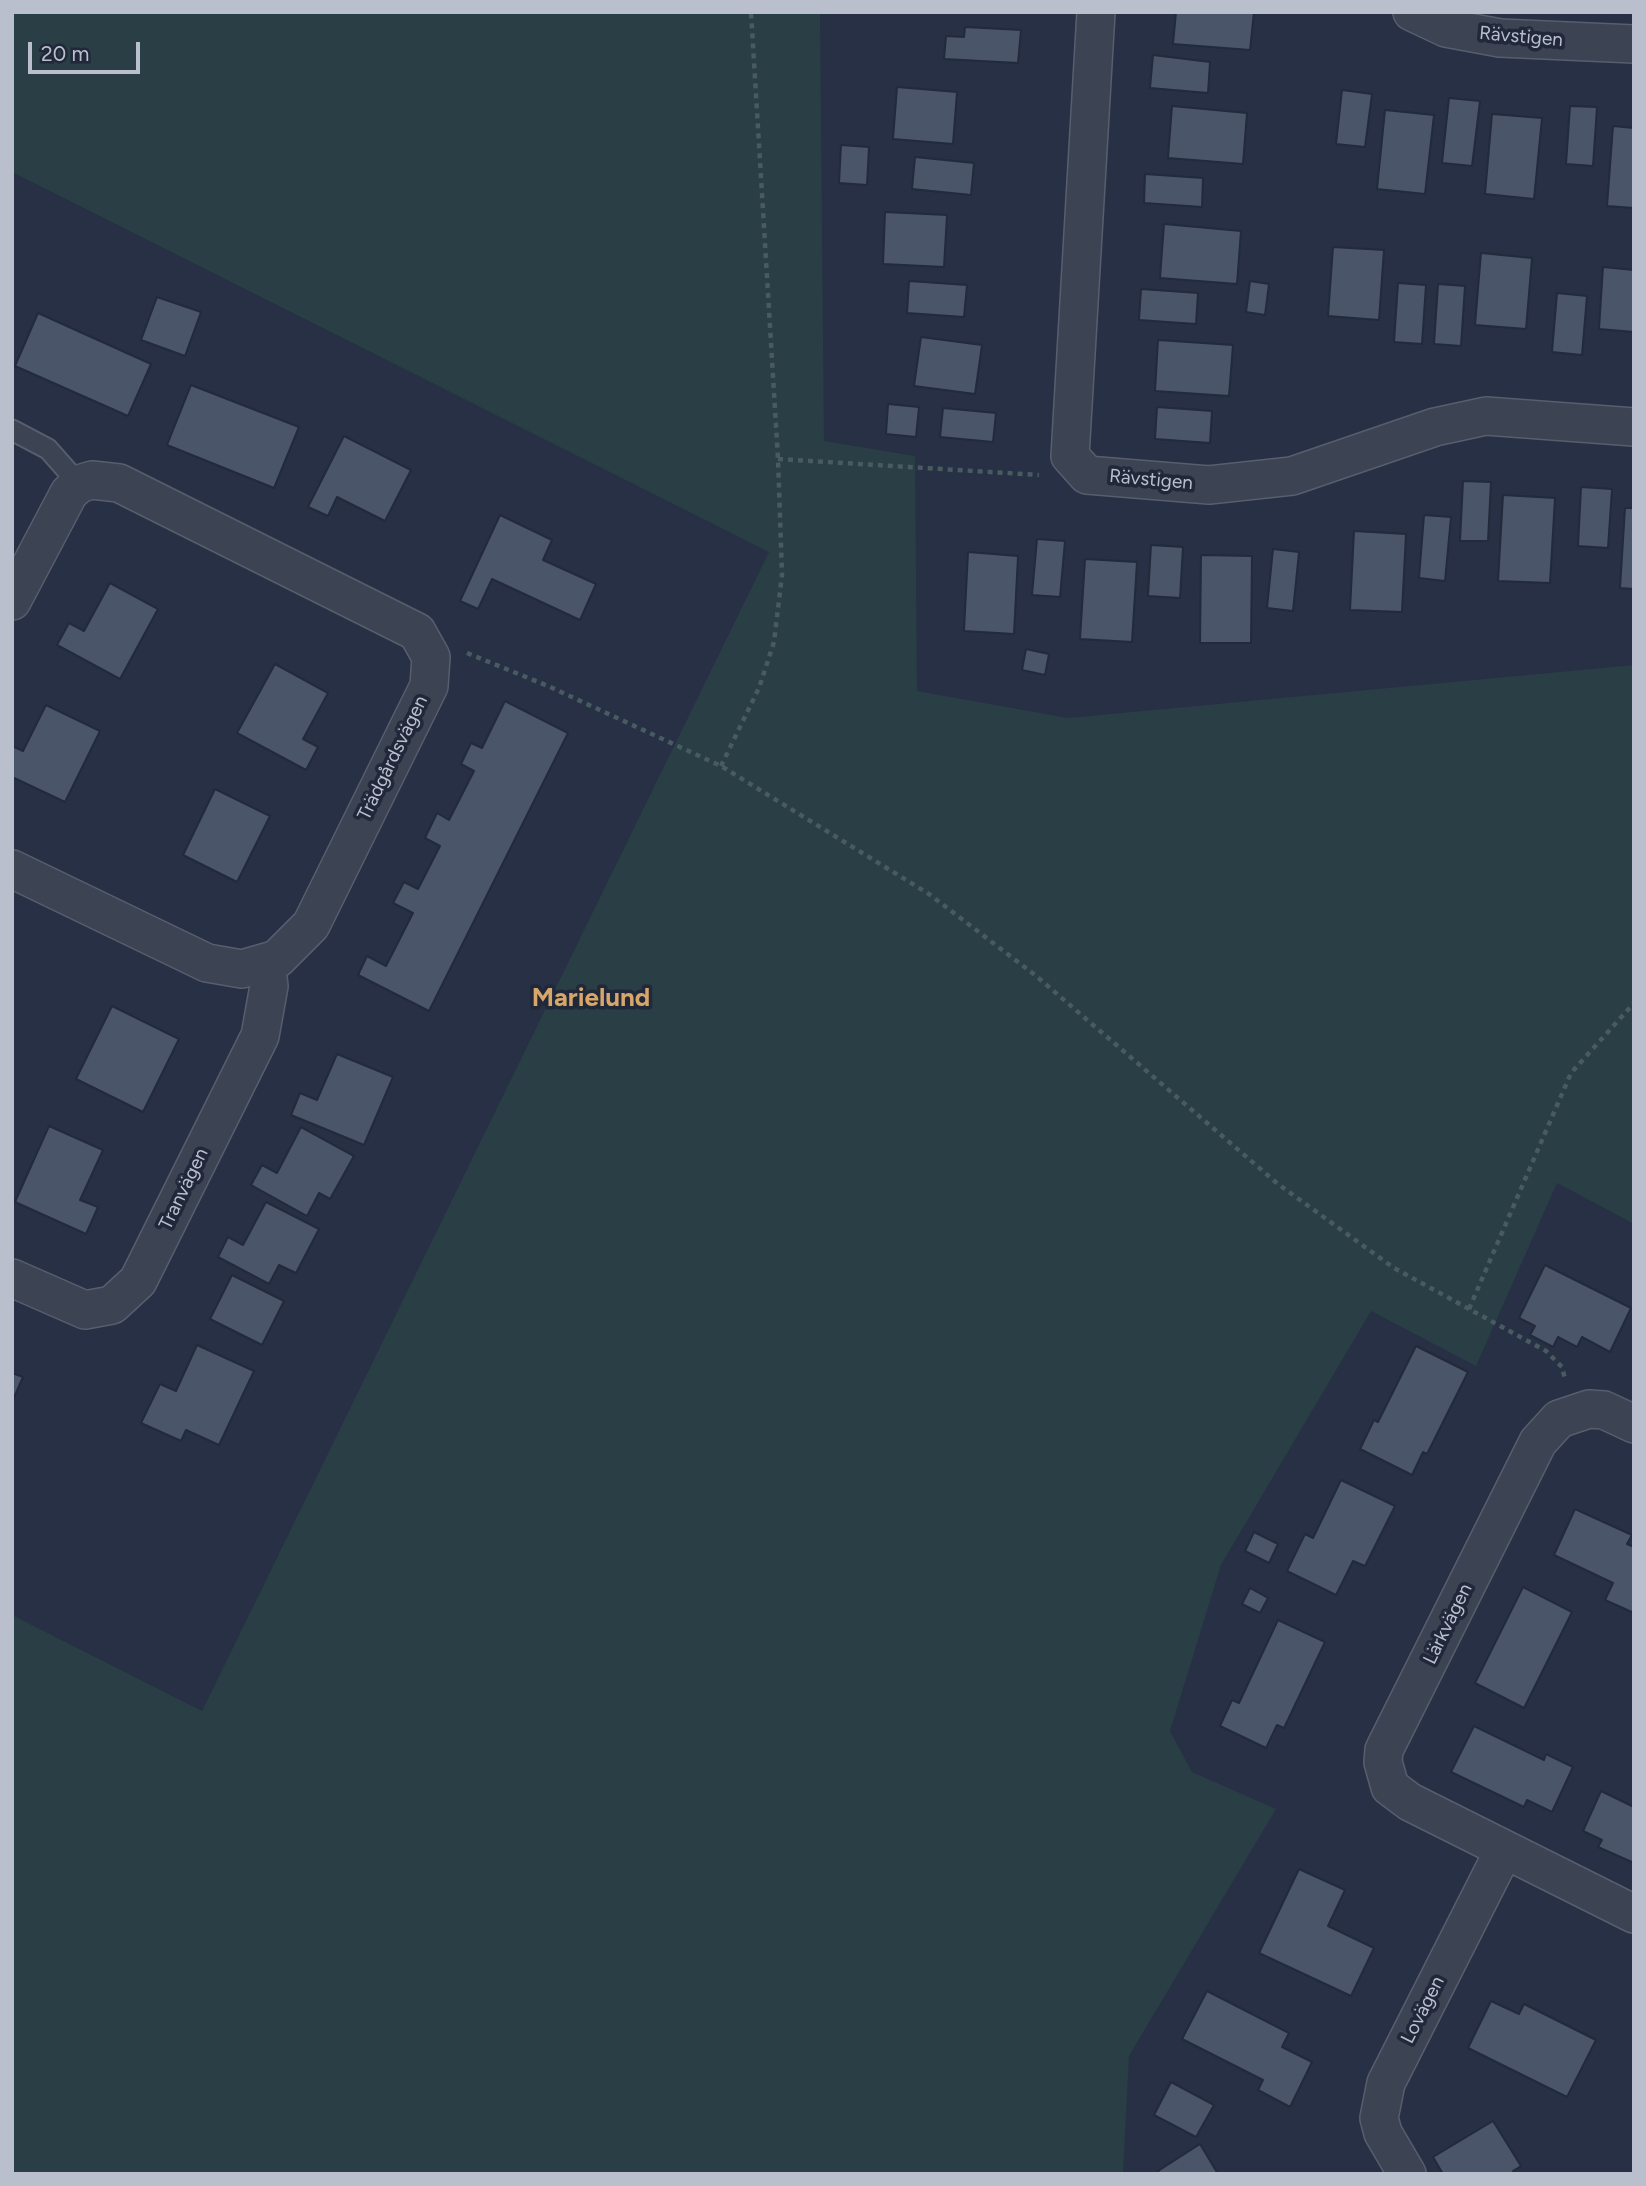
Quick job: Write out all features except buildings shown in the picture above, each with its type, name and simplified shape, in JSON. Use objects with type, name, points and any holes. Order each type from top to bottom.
[{"type":"street","points":[[1070,456],[1096,12]]},
{"type":"street","name":"Rävstigen","points":[[1412,12],[1446,28],[1500,38],[1634,44]]},
{"type":"street","name":"Rävstigen","points":[[1070,456],[1087,475],[1209,485],[1292,476],[1435,427],[1486,416],[1634,427]]},
{"type":"street","points":[[12,601],[61,504],[79,484],[92,480],[119,484],[417,632],[431,657]]},
{"type":"street","name":"Trädgårdsvägen","points":[[12,869],[207,963],[243,969],[277,959],[311,925],[429,686],[431,657]]},
{"type":"street","name":"Tranvägen","points":[[12,1278],[85,1310],[112,1305],[138,1281],[260,1036],[269,986],[266,962]]},
{"type":"street","points":[[1573,1414],[1589,1409],[1604,1410],[1634,1424]]},
{"type":"street","name":"Lärkvägen","points":[[1506,1851],[1410,1802],[1390,1787],[1383,1762],[1384,1750],[1538,1442],[1559,1419],[1573,1414]]},
{"type":"street","points":[[1506,1851],[1634,1914]]},
{"type":"street","name":"Lovägen","points":[[1406,2174],[1382,2133],[1379,2118],[1386,2082],[1506,1851]]},
{"type":"lane","points":[[12,430],[48,449],[79,484]]},
{"type":"path","points":[[721,766],[759,688],[774,642],[782,575],[778,459],[751,12]]},
{"type":"path","points":[[778,459],[1039,475],[1070,456]]},
{"type":"path","points":[[431,657],[468,653],[721,766],[929,894],[1035,975],[1278,1184],[1394,1268],[1546,1351],[1562,1367],[1573,1414]]},
{"type":"path","points":[[1469,1309],[1571,1073],[1634,1003]]},
{"type":"shaded area","points":[[12,12],[820,12],[824,441],[915,456],[917,691],[1068,718],[1634,665],[1634,1224],[1557,1183],[1476,1366],[1371,1311],[1221,1565],[1170,1731],[1192,1772],[1276,1809],[1129,2056],[1123,2174],[12,2174],[12,1615],[202,1711],[769,552],[12,172]]},
{"type":"district","name":"Marielund","points":[[591,998]]}]
